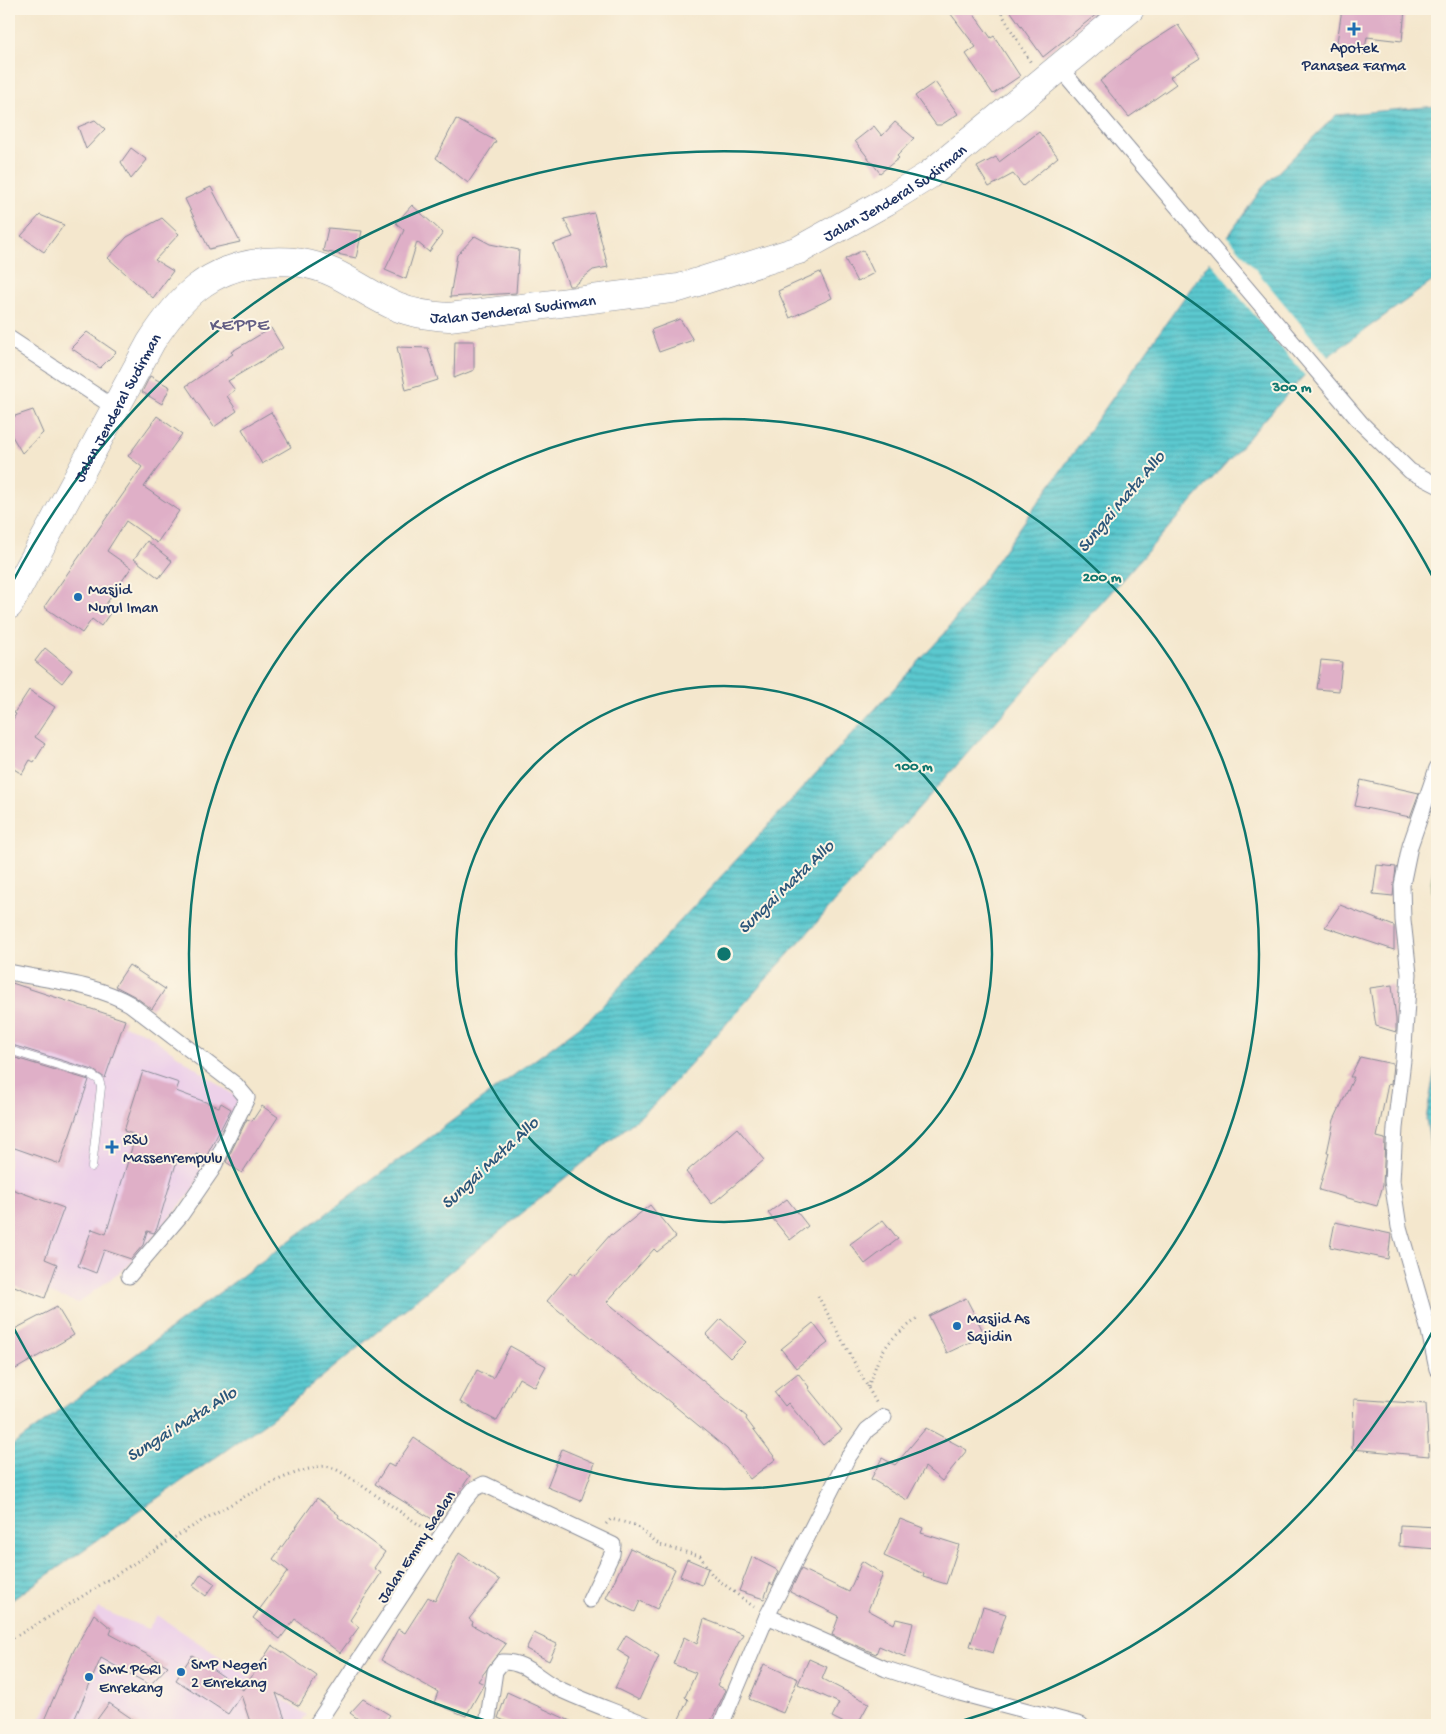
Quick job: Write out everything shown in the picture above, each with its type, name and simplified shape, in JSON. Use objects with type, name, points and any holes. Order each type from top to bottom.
[{"type":"highway","name":"Jalan Jenderal Sudirman","points":[[9,605],[151,342],[168,316],[191,291],[222,272],[245,264],[297,261],[333,273],[397,307],[429,316],[450,317],[678,288],[800,250],[879,206],[929,175],[1130,9]]},
{"type":"street","points":[[1050,74],[1139,159],[1361,423],[1410,471],[1437,485]]},
{"type":"street","points":[[9,338],[115,408]]},
{"type":"street","points":[[1437,768],[1410,846],[1402,885],[1403,920],[1409,974],[1403,1060],[1394,1128],[1392,1181],[1399,1227],[1429,1331],[1437,1369]]},
{"type":"street","points":[[9,972],[86,987],[115,995],[137,1008],[218,1070],[236,1085],[247,1098],[212,1170],[181,1215],[129,1276]]},
{"type":"street","points":[[721,1725],[767,1616],[847,1459],[866,1430],[884,1417]]},
{"type":"street","name":"Jalan Emmy Saelan","points":[[316,1725],[474,1489],[484,1484],[613,1545],[612,1554],[590,1600]]},
{"type":"street","points":[[767,1616],[886,1669],[960,1693],[1081,1725]]},
{"type":"street","points":[[487,1725],[495,1671],[502,1662],[510,1662],[530,1669],[555,1687],[647,1725]]},
{"type":"lane","points":[[9,1050],[91,1075],[99,1080],[101,1087],[92,1167]]},
{"type":"path","points":[[999,9],[1050,74]]},
{"type":"path","points":[[818,1296],[884,1417]]},
{"type":"path","points":[[868,1388],[879,1356],[893,1336],[920,1317]]},
{"type":"path","points":[[9,1640],[40,1623],[175,1536],[255,1491],[319,1466],[333,1467],[440,1538]]},
{"type":"path","points":[[595,1535],[611,1519],[635,1525],[660,1545],[700,1556],[713,1576],[730,1591],[767,1616]]},
{"type":"shaded area","name":"RSU Massenrempulu","points":[[9,985],[146,1033],[239,1099],[190,1194],[128,1266],[78,1303],[9,1279]]},
{"type":"shaded area","name":"SMP Negeri 2 Enrekang","points":[[98,1608],[148,1629],[157,1615],[307,1715],[299,1725],[37,1725]]},
{"type":"green space","points":[[1437,852],[1437,919],[1435,921],[1431,881]]},
{"type":"water","name":"Sungai Mata Allo","points":[[1437,106],[1437,278],[1309,370],[654,1105],[272,1418],[9,1602],[9,1448],[590,1019],[945,633],[1263,187],[1336,115]]},
{"type":"water","points":[[1437,1057],[1437,1187],[1426,1119]]},
{"type":"pier","points":[[1226,234],[1329,358],[1306,377],[1208,259]]},
{"type":"building","points":[[947,9],[970,9],[991,38],[994,36],[1020,76],[993,94],[966,54],[976,47]]},
{"type":"building","points":[[1009,9],[1103,9],[1043,57]]},
{"type":"building","points":[[1342,9],[1405,9],[1402,41],[1367,37],[1364,54],[1336,49]]},
{"type":"building","points":[[1178,25],[1200,58],[1170,77],[1176,84],[1129,117],[1100,81],[1137,51]]},
{"type":"building","points":[[935,82],[958,114],[941,125],[936,125],[915,96]]},
{"type":"building","points":[[456,119],[496,141],[468,183],[436,158]]},
{"type":"building","points":[[95,120],[105,129],[86,149],[78,127]]},
{"type":"building","points":[[895,122],[914,138],[897,156],[899,158],[880,173],[855,141],[874,126],[882,136]]},
{"type":"building","points":[[1039,132],[1058,157],[1023,186],[1013,174],[989,187],[977,167],[996,157],[999,162]]},
{"type":"building","points":[[131,148],[147,160],[131,179],[121,162]]},
{"type":"building","points":[[211,187],[240,242],[209,249],[185,199]]},
{"type":"building","points":[[412,205],[443,233],[429,252],[417,242],[406,279],[385,270],[404,230],[396,223]]},
{"type":"building","points":[[594,213],[608,267],[593,270],[573,286],[569,286],[553,244],[573,237],[564,219]]},
{"type":"building","points":[[40,215],[64,225],[44,252],[21,236]]},
{"type":"building","points":[[162,218],[179,234],[155,260],[173,271],[153,298],[108,258],[127,237]]},
{"type":"building","points":[[328,228],[362,231],[356,258],[323,251]]},
{"type":"building","points":[[475,236],[490,244],[519,250],[516,293],[450,297],[457,255]]},
{"type":"building","points":[[863,250],[874,273],[857,282],[845,259]]},
{"type":"building","points":[[820,272],[832,298],[790,318],[778,291]]},
{"type":"building","points":[[680,319],[693,340],[659,352],[651,330]]},
{"type":"building","points":[[271,328],[283,348],[228,381],[235,390],[227,396],[237,411],[214,427],[186,386],[233,354],[231,352]]},
{"type":"building","points":[[87,332],[116,352],[100,368],[71,348]]},
{"type":"building","points":[[455,341],[474,341],[474,370],[454,378]]},
{"type":"building","points":[[397,347],[428,348],[438,380],[406,390]]},
{"type":"building","points":[[150,376],[170,387],[162,404],[142,392]]},
{"type":"building","points":[[33,410],[43,433],[22,453],[9,431],[9,418]]},
{"type":"building","points":[[271,412],[291,447],[262,464],[242,429]]},
{"type":"building","points":[[157,416],[182,434],[144,487],[179,511],[157,543],[126,521],[107,551],[131,568],[106,604],[113,609],[101,626],[92,619],[82,633],[44,607],[142,467],[128,456]]},
{"type":"building","points":[[147,541],[172,561],[159,578],[134,559]]},
{"type":"building","points":[[45,648],[72,670],[62,683],[35,661]]},
{"type":"building","points":[[1321,660],[1342,662],[1339,691],[1317,689]]},
{"type":"building","points":[[29,690],[55,707],[35,737],[45,744],[34,762],[30,760],[22,774],[9,766],[9,726],[16,714],[14,713]]},
{"type":"building","points":[[1361,780],[1419,793],[1410,817],[1355,806]]},
{"type":"building","points":[[1377,865],[1396,867],[1393,896],[1373,894]]},
{"type":"building","points":[[1340,905],[1394,926],[1394,950],[1325,927]]},
{"type":"building","points":[[129,965],[165,989],[152,1009],[134,996],[115,986]]},
{"type":"building","points":[[9,982],[125,1020],[105,1078],[93,1070],[9,1044]]},
{"type":"building","points":[[1392,985],[1396,1032],[1376,1026],[1370,988]]},
{"type":"building","points":[[9,1056],[89,1080],[60,1164],[9,1146]]},
{"type":"building","points":[[1360,1057],[1393,1064],[1391,1085],[1388,1084],[1377,1137],[1385,1139],[1383,1185],[1377,1206],[1319,1190],[1329,1153],[1327,1153],[1334,1120],[1354,1077],[1350,1077]]},
{"type":"building","points":[[143,1071],[179,1083],[176,1091],[219,1107],[221,1103],[231,1109],[206,1157],[196,1154],[193,1163],[178,1157],[154,1233],[147,1231],[143,1245],[131,1259],[104,1250],[96,1273],[78,1266],[92,1229],[106,1234],[134,1141],[131,1140],[133,1134],[124,1131]]},
{"type":"building","points":[[262,1106],[278,1117],[242,1173],[226,1162],[247,1119],[252,1121]]},
{"type":"building","points":[[737,1128],[764,1160],[712,1204],[686,1172]]},
{"type":"building","points":[[9,1188],[64,1208],[45,1259],[57,1264],[45,1298],[9,1284]]},
{"type":"building","points":[[787,1199],[808,1226],[790,1240],[768,1213]]},
{"type":"building","points":[[650,1205],[676,1237],[657,1252],[654,1249],[607,1302],[747,1417],[746,1419],[776,1459],[750,1479],[727,1449],[547,1301],[571,1272],[575,1275],[611,1234],[613,1235]]},
{"type":"building","points":[[883,1220],[898,1239],[865,1264],[850,1244]]},
{"type":"building","points":[[1335,1222],[1391,1234],[1388,1259],[1330,1247]]},
{"type":"building","name":"Masjid As Sajidin","points":[[966,1298],[985,1335],[947,1353],[929,1316]]},
{"type":"building","points":[[57,1307],[74,1335],[16,1369],[9,1358],[9,1332]]},
{"type":"building","points":[[721,1319],[746,1342],[730,1358],[706,1335]]},
{"type":"building","points":[[813,1323],[828,1343],[796,1368],[781,1349]]},
{"type":"building","points":[[510,1346],[546,1366],[535,1387],[519,1378],[497,1421],[460,1402],[477,1370],[493,1378]]},
{"type":"building","points":[[798,1373],[842,1430],[823,1445],[788,1403],[785,1406],[774,1392]]},
{"type":"building","points":[[1354,1399],[1426,1404],[1429,1456],[1352,1449]]},
{"type":"building","points":[[926,1428],[967,1450],[942,1481],[925,1467],[907,1500],[871,1479],[882,1458],[895,1465]]},
{"type":"building","points":[[414,1438],[470,1476],[454,1499],[448,1494],[432,1519],[375,1484],[388,1464],[394,1467]]},
{"type":"building","points":[[562,1449],[595,1463],[581,1501],[547,1487]]},
{"type":"building","points":[[317,1498],[339,1515],[338,1517],[385,1552],[374,1568],[381,1573],[350,1620],[359,1627],[340,1653],[295,1619],[280,1639],[253,1618],[288,1571],[273,1559]]},
{"type":"building","points":[[900,1519],[923,1528],[921,1533],[959,1545],[946,1584],[923,1577],[924,1574],[884,1556]]},
{"type":"building","points":[[1400,1525],[1437,1527],[1437,1549],[1399,1546]]},
{"type":"building","points":[[630,1548],[675,1569],[657,1609],[640,1601],[635,1612],[606,1598]]},
{"type":"building","points":[[459,1553],[500,1580],[469,1619],[473,1622],[472,1625],[506,1644],[478,1681],[484,1684],[466,1716],[434,1703],[438,1692],[381,1660],[398,1629],[405,1633],[428,1597],[435,1601]]},
{"type":"building","points":[[752,1557],[779,1571],[773,1585],[770,1583],[764,1599],[739,1591]]},
{"type":"building","points":[[687,1559],[708,1568],[702,1585],[680,1576]]},
{"type":"building","points":[[862,1561],[883,1574],[868,1610],[894,1624],[896,1619],[913,1623],[905,1657],[879,1646],[876,1654],[832,1635],[839,1616],[790,1592],[801,1569],[849,1592]]},
{"type":"building","points":[[201,1574],[215,1584],[206,1596],[193,1586]]},
{"type":"building","points":[[983,1607],[1006,1614],[993,1653],[970,1646]]},
{"type":"building","name":"SMK PGRI Enrekang","points":[[94,1614],[112,1629],[110,1634],[168,1666],[150,1685],[101,1658],[72,1725],[42,1725],[74,1650]]},
{"type":"building","points":[[704,1619],[743,1634],[717,1685],[726,1690],[709,1725],[687,1725],[678,1721],[688,1700],[685,1697],[696,1673],[673,1664],[684,1637],[697,1644]]},
{"type":"building","points":[[534,1633],[557,1644],[549,1661],[526,1649]]},
{"type":"building","points":[[626,1635],[659,1656],[639,1700],[615,1688],[630,1658],[617,1650]]},
{"type":"building","points":[[272,1645],[317,1676],[299,1706],[276,1693],[287,1725],[251,1725],[241,1695],[228,1714],[176,1680],[192,1655],[243,1690]]},
{"type":"building","points":[[809,1659],[827,1667],[822,1679],[869,1703],[857,1725],[848,1725],[832,1717],[839,1703],[798,1684]]},
{"type":"building","points":[[764,1664],[798,1679],[783,1713],[749,1699]]},
{"type":"building","points":[[507,1692],[579,1725],[514,1725],[498,1718]]},
{"type":"building","points":[[363,1699],[390,1715],[383,1725],[366,1725],[350,1713]]},
{"type":"building","points":[[109,1703],[141,1725],[93,1725]]},
{"type":"place","name":"Apotek Panasea Farma","points":[[1354,29]]},
{"type":"place","name":"Masjid Nurul Iman","points":[[78,597]]},
{"type":"place","name":"RSU Massenrempulu","points":[[112,1147]]},
{"type":"place","name":"Masjid As Sajidin","points":[[957,1326]]},
{"type":"place","name":"SMP Negeri 2 Enrekang","points":[[181,1672]]},
{"type":"place","name":"SMK PGRI Enrekang","points":[[89,1677]]},
{"type":"district","name":"KEPPE","points":[[240,323]]}]
